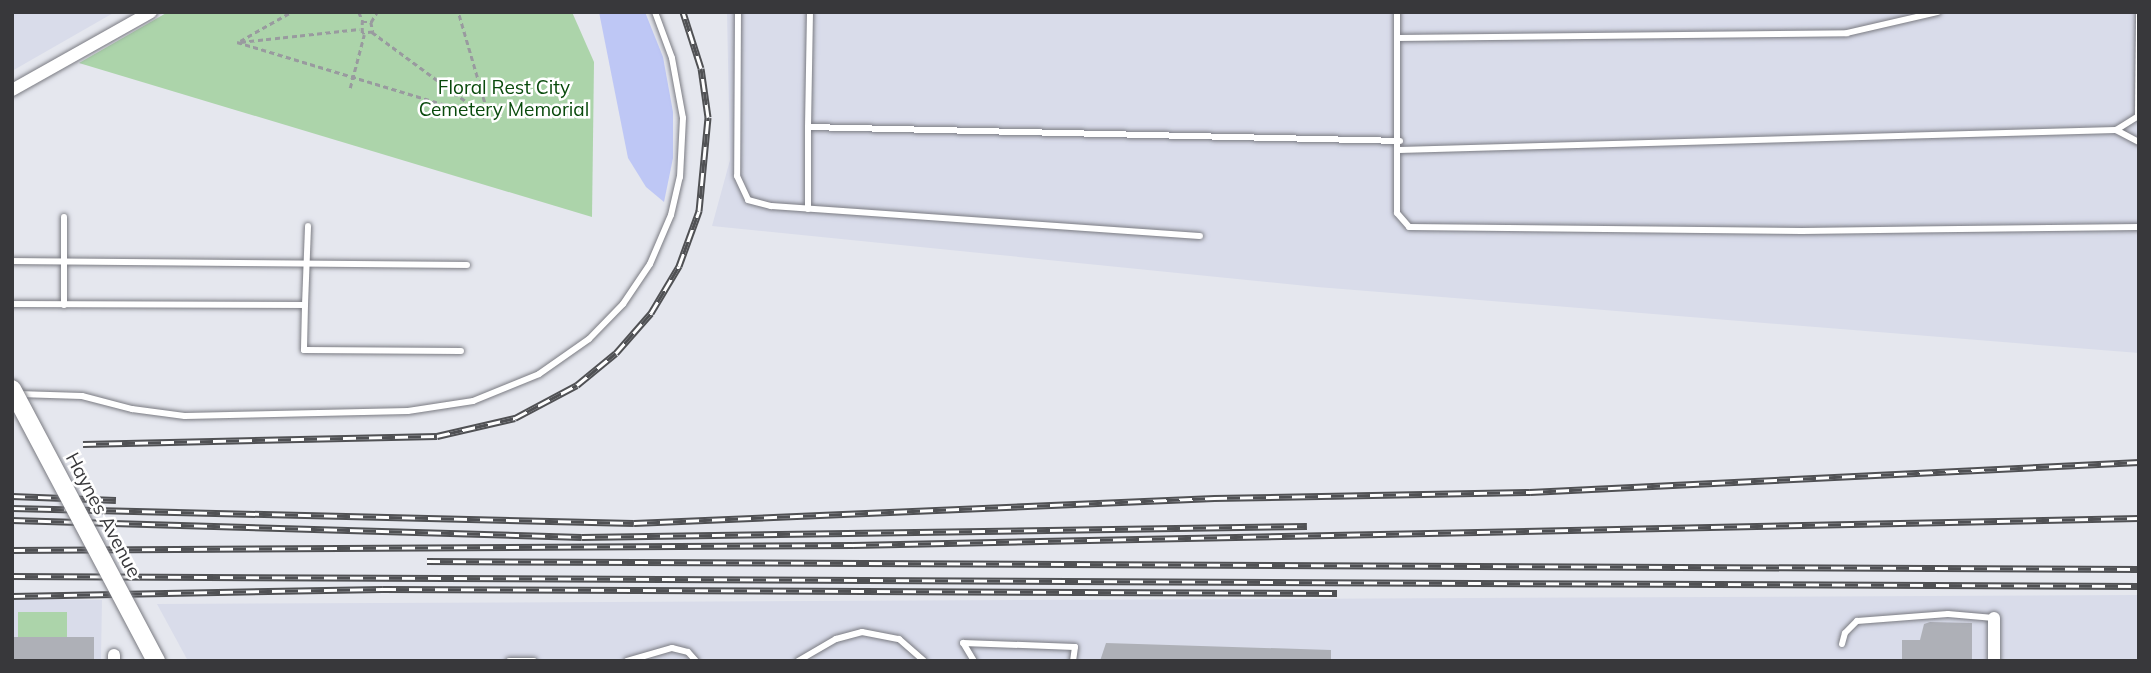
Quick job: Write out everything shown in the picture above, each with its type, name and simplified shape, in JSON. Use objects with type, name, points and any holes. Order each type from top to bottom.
[{"type":"main road","name":"Haynes Avenue","points":[[12,392],[156,661]]},
{"type":"street","points":[[12,90],[151,12]]},
{"type":"street","points":[[1994,618],[1994,661]]},
{"type":"lane","points":[[12,392],[82,396],[132,409],[185,415],[408,411],[472,401],[539,374],[581,346],[623,304],[650,264],[671,215],[682,163],[682,110],[672,58],[655,12]]},
{"type":"lane","points":[[738,12],[737,176],[748,200],[808,209],[1200,236]]},
{"type":"lane","points":[[808,209],[810,12]]},
{"type":"lane","points":[[1397,12],[1397,213],[1409,227],[1422,230],[2139,227]]},
{"type":"lane","points":[[1399,38],[1847,33],[1938,12]]},
{"type":"lane","points":[[2116,130],[2138,116],[2138,12]]},
{"type":"lane","points":[[807,127],[1399,141]]},
{"type":"lane","points":[[1399,150],[2116,130],[2139,142]]},
{"type":"lane","points":[[64,217],[64,304]]},
{"type":"lane","points":[[308,226],[304,349],[461,351]]},
{"type":"lane","points":[[12,261],[467,265]]},
{"type":"lane","points":[[12,304],[305,305]]},
{"type":"lane","points":[[1842,644],[1845,633],[1857,621],[1948,614],[1994,618]]},
{"type":"lane","points":[[799,661],[835,639],[862,632],[899,639],[924,661]]},
{"type":"lane","points":[[974,661],[962,643],[1075,647],[1073,661]]},
{"type":"lane","points":[[627,661],[672,648],[688,652],[696,661]]},
{"type":"lane","points":[[509,661],[534,661]]},
{"type":"path","points":[[237,42],[292,12]]},
{"type":"path","points":[[359,12],[363,22]]},
{"type":"path","points":[[377,12],[371,22],[372,33],[489,118]]},
{"type":"path","points":[[458,12],[489,118]]},
{"type":"path","points":[[359,29],[363,22]]},
{"type":"path","points":[[363,22],[371,22]]},
{"type":"path","points":[[237,42],[359,29]]},
{"type":"path","points":[[359,29],[364,35]]},
{"type":"path","points":[[364,35],[372,33]]},
{"type":"path","points":[[350,88],[364,35]]},
{"type":"path","points":[[237,42],[489,118]]},
{"type":"shaded area","points":[[12,12],[115,12],[12,71]]},
{"type":"shaded area","points":[[727,12],[2139,12],[2139,353],[1317,287],[712,226],[730,160]]},
{"type":"shaded area","points":[[2139,595],[2139,661],[188,661],[157,604]]},
{"type":"shaded area","points":[[12,598],[102,600],[101,661],[12,659]]},
{"type":"green space","name":"Floral Rest City Cemetery Memorial","points":[[168,12],[572,12],[594,62],[592,217],[79,63]]},
{"type":"green space","points":[[18,612],[67,612],[67,637],[18,637]]},
{"type":"water","points":[[599,12],[645,12],[663,57],[673,112],[673,158],[664,202],[646,187],[628,158]]},
{"type":"building","points":[[1972,623],[1972,661],[1902,661],[1902,640],[1920,640],[1924,624]]},
{"type":"building","points":[[12,637],[94,637],[94,661],[12,661]]},
{"type":"building","points":[[1106,643],[1331,650],[1331,661],[1100,661]]},
{"type":"railway","points":[[83,444],[437,436],[515,418],[577,385],[616,353],[651,313],[679,266],[699,211],[708,117],[701,68],[683,12]]},
{"type":"railway","points":[[12,508],[634,523],[1214,498],[1530,492],[2139,462]]},
{"type":"railway","points":[[12,496],[116,500]]},
{"type":"railway","points":[[12,550],[853,545],[2139,518]]},
{"type":"railway","points":[[12,520],[582,537],[1307,526]]},
{"type":"railway","points":[[427,561],[2139,569]]},
{"type":"railway","points":[[12,576],[2139,586]]},
{"type":"railway","points":[[12,596],[383,589],[1337,593]]}]
